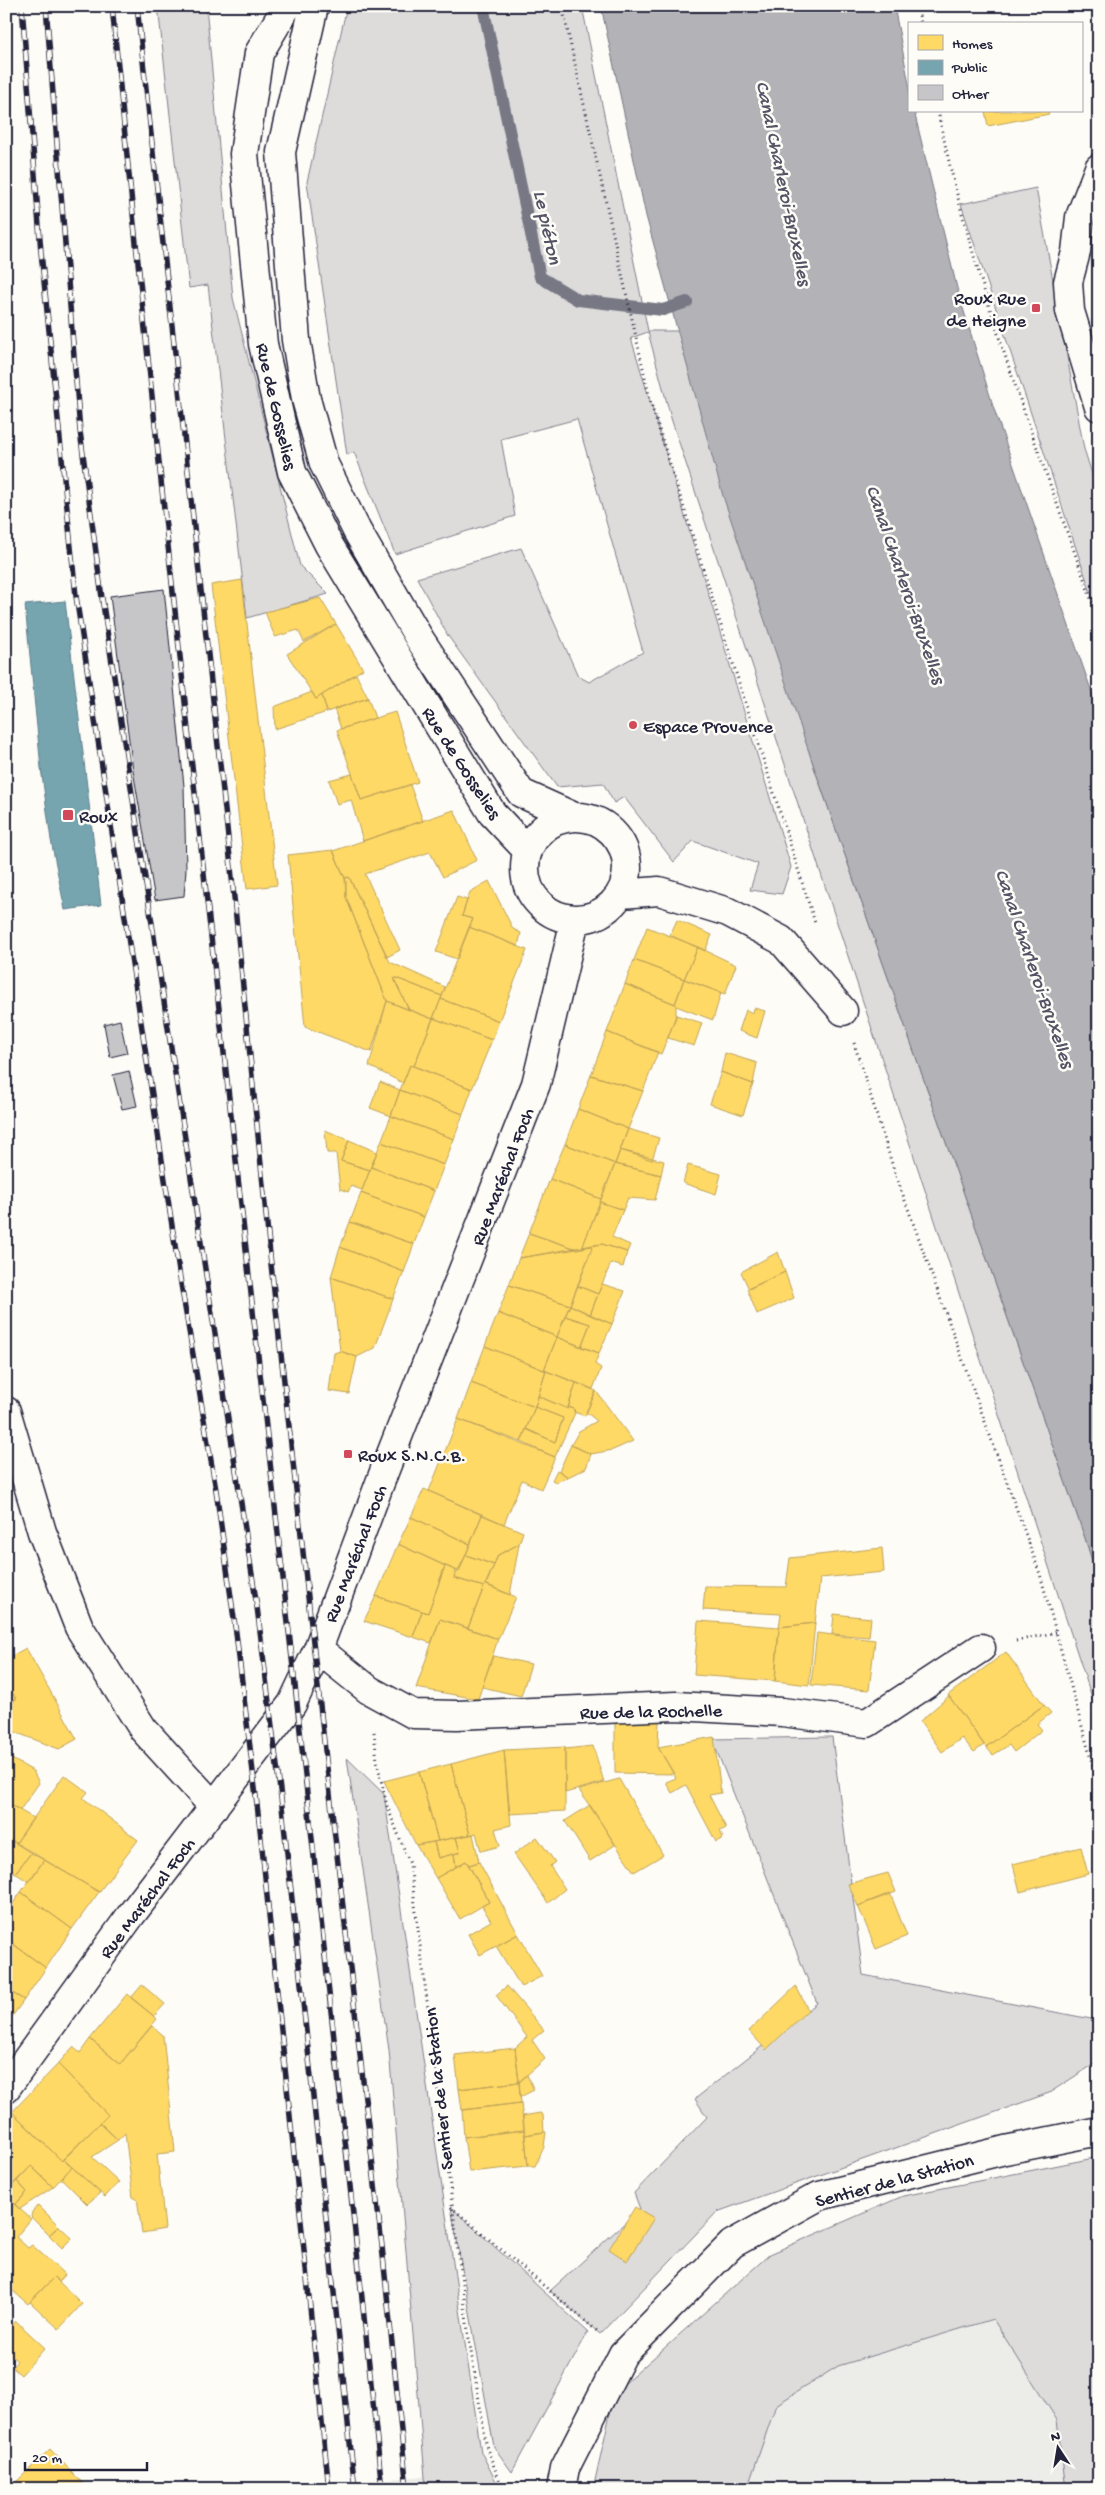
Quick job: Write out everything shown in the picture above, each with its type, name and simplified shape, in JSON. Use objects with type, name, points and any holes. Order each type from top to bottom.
[{"type":"street","name":"Rue de Gosselies","points":[[314,6],[281,152],[296,340],[306,399],[324,464],[357,531],[419,638],[521,793],[572,816]]},
{"type":"street","name":"Rue de Gosselies","points":[[279,11],[259,53],[244,154],[263,344],[292,472],[329,545],[492,813],[527,850]]},
{"type":"street","points":[[1099,168],[1080,217],[1076,252],[1068,282],[1070,310],[1099,407]]},
{"type":"street","points":[[572,816],[588,818],[604,824],[616,835],[624,849],[628,864],[621,894],[612,905],[589,918],[575,920],[559,917],[544,909],[533,897],[526,883],[524,866],[527,850],[534,837],[545,827],[558,820],[572,816]]},
{"type":"street","points":[[624,849],[677,896]]},
{"type":"street","points":[[621,894],[658,891],[728,912],[781,940],[843,1011]]},
{"type":"street","name":"Rue Maréchal Foch","points":[[6,2088],[131,1915],[292,1704],[318,1649],[384,1472],[536,1084],[575,920]]},
{"type":"street","points":[[6,1411],[42,1532],[79,1627],[143,1729],[214,1807]]},
{"type":"street","name":"Rue de la Rochelle","points":[[318,1649],[369,1690],[413,1714],[457,1716],[676,1706],[782,1712],[867,1723],[981,1648]]},
{"type":"street","name":"Sentier de la Station","points":[[561,2489],[565,2468],[623,2354],[732,2244],[819,2196],[1005,2150],[1099,2131]]},
{"type":"path","points":[[562,6],[652,404],[816,926]]},
{"type":"path","points":[[917,6],[921,22]]},
{"type":"path","points":[[938,112],[948,160],[988,302],[1099,621]]},
{"type":"path","points":[[843,1011],[894,1170],[1040,1574],[1099,1788]]},
{"type":"path","points":[[981,1648],[1057,1632]]},
{"type":"path","name":"Sentier de la Station","points":[[369,1690],[377,1761],[387,1806],[410,1864],[451,2207],[469,2338],[487,2450],[503,2489]]},
{"type":"path","points":[[451,2207],[623,2354]]},
{"type":"shaded area","points":[[158,6],[206,6],[233,298],[300,566],[328,594],[247,618],[208,285],[189,288]]},
{"type":"shaded area","points":[[347,6],[582,6],[648,331],[684,331],[814,767],[1085,1538],[1099,1583],[1099,1719],[671,418],[648,332],[631,338],[791,867],[782,894],[750,890],[758,864],[693,841],[674,862],[624,797],[614,803],[603,783],[557,787],[448,636],[417,578],[521,548],[578,676],[589,682],[643,652],[577,419],[501,439],[515,516],[395,554],[354,452],[347,455],[307,182]]},
{"type":"shaded area","points":[[1036,188],[1084,449],[1099,495],[1099,617],[961,204]]},
{"type":"shaded area","points":[[832,1737],[863,1975],[1091,2019],[1099,2016],[1099,2061],[1049,2093],[717,2212],[600,2334],[550,2291],[640,2209],[634,2193],[707,2117],[695,2099],[817,2003],[712,1739]]},
{"type":"shaded area","points":[[347,1758],[384,1794],[481,2452],[500,2489],[426,2489],[389,2050]]},
{"type":"shaded area","points":[[1099,2157],[1099,2489],[1066,2489],[1057,2420],[993,2319],[838,2366],[776,2405],[747,2489],[593,2489],[615,2392],[770,2254],[903,2196]]},
{"type":"shaded area","points":[[451,2207],[588,2332],[512,2472],[494,2447]]},
{"type":"shaded area","points":[[994,2319],[1057,2420],[1066,2489],[747,2489],[776,2405],[838,2366]]},
{"type":"shaded area","points":[[429,2476],[430,2489],[244,2489]]},
{"type":"water","name":"Canal Charleroi-Bruxelles","points":[[601,6],[894,6],[908,79],[908,112],[914,112],[958,292],[995,412],[1099,713],[1099,1583],[1085,1538],[814,767],[723,496],[646,216]]},
{"type":"building: Homes","points":[[985,112],[1048,112],[1049,114],[988,126]]},
{"type":"building: Homes","points":[[242,580],[277,885],[247,889],[211,585]]},
{"type":"building: Homes","points":[[320,598],[336,624],[304,642],[298,630],[275,637],[265,612]]},
{"type":"building: Homes","points":[[336,624],[363,669],[316,699],[287,654]]},
{"type":"building: Homes","points":[[356,674],[368,698],[327,712],[322,695]]},
{"type":"building: Homes","points":[[312,692],[316,699],[322,695],[327,712],[275,729],[274,707]]},
{"type":"building: Homes","points":[[368,698],[375,718],[341,729],[334,709]]},
{"type":"building: Homes","points":[[395,712],[418,782],[361,800],[337,730]]},
{"type":"building: Homes","points":[[352,774],[361,800],[410,785],[423,821],[363,841],[351,800],[337,804],[329,780]]},
{"type":"building: Homes","points":[[454,810],[477,860],[443,877],[430,852],[365,874],[400,950],[387,957],[349,877],[345,878],[333,851]]},
{"type":"building: Homes","points":[[333,850],[346,881],[346,897],[387,1001],[371,1052],[305,1027],[288,855]]},
{"type":"building: Homes","points":[[349,877],[390,962],[445,987],[442,996],[396,978],[394,979],[409,1010],[387,1001],[346,897],[345,878]]},
{"type":"building: Homes","points":[[489,881],[513,929],[521,933],[518,946],[469,927],[473,919],[462,916],[470,892]]},
{"type":"building: Homes","points":[[457,897],[467,900],[462,916],[473,919],[457,959],[436,952]]},
{"type":"building: Homes","points":[[677,920],[712,935],[705,951],[670,935]]},
{"type":"building: Homes","points":[[469,927],[527,950],[499,1021],[441,999]]},
{"type":"building: Homes","points":[[647,927],[698,947],[684,979],[634,960]]},
{"type":"building: Homes","points":[[698,947],[736,965],[725,994],[684,979]]},
{"type":"building: Homes","points":[[634,960],[684,979],[675,1004],[625,984]]},
{"type":"building: Homes","points":[[396,978],[442,996],[433,1019],[409,1010],[394,979]]},
{"type":"building: Homes","points":[[684,979],[721,993],[713,1020],[676,1006],[675,1004]]},
{"type":"building: Homes","points":[[625,984],[676,1004],[676,1017],[661,1054],[607,1032]]},
{"type":"building: Homes","points":[[441,999],[499,1021],[492,1040],[433,1018]]},
{"type":"building: Homes","points":[[387,1001],[433,1019],[414,1066],[410,1065],[403,1083],[369,1066]]},
{"type":"building: Homes","points":[[754,1008],[765,1011],[757,1038],[739,1031],[746,1010],[753,1013]]},
{"type":"building: Homes","points":[[676,1015],[702,1023],[694,1046],[668,1038]]},
{"type":"building: Homes","points":[[433,1018],[492,1040],[472,1089],[414,1066]]},
{"type":"building: Homes","points":[[607,1032],[658,1052],[643,1091],[591,1075]]},
{"type":"building: Homes","points":[[725,1053],[757,1063],[753,1084],[721,1072]]},
{"type":"building: Homes","points":[[410,1065],[472,1089],[463,1114],[400,1090]]},
{"type":"building: Homes","points":[[721,1072],[753,1084],[743,1115],[710,1104]]},
{"type":"building: Homes","points":[[591,1075],[643,1091],[628,1129],[578,1109]]},
{"type":"building: Homes","points":[[380,1082],[400,1090],[391,1116],[370,1108]]},
{"type":"building: Homes","points":[[400,1090],[463,1114],[454,1139],[391,1116]]},
{"type":"building: Homes","points":[[578,1109],[628,1129],[615,1164],[565,1144]]},
{"type":"building: Homes","points":[[391,1116],[454,1139],[444,1165],[381,1142]]},
{"type":"building: Homes","points":[[628,1129],[659,1138],[652,1160],[620,1150]]},
{"type":"building: Homes","points":[[325,1130],[349,1140],[341,1161],[370,1170],[362,1190],[351,1186],[348,1192],[340,1189],[336,1153],[327,1153]]},
{"type":"building: Homes","points":[[349,1140],[377,1152],[370,1170],[341,1161]]},
{"type":"building: Homes","points":[[381,1142],[444,1165],[434,1191],[371,1167]]},
{"type":"building: Homes","points":[[565,1144],[615,1164],[601,1199],[550,1179]]},
{"type":"building: Homes","points":[[620,1150],[664,1161],[661,1175],[615,1164]]},
{"type":"building: Homes","points":[[615,1164],[661,1175],[655,1200],[628,1198],[623,1210],[600,1202]]},
{"type":"building: Homes","points":[[688,1165],[721,1174],[716,1194],[683,1183]]},
{"type":"building: Homes","points":[[371,1167],[434,1191],[424,1217],[361,1193]]},
{"type":"building: Homes","points":[[550,1179],[601,1199],[582,1248],[577,1249],[529,1233]]},
{"type":"building: Homes","points":[[361,1193],[424,1217],[414,1244],[350,1222]]},
{"type":"building: Homes","points":[[600,1202],[623,1210],[612,1237],[630,1245],[627,1252],[602,1244],[582,1248]]},
{"type":"building: Homes","points":[[350,1222],[414,1244],[404,1272],[340,1247]]},
{"type":"building: Homes","points":[[529,1233],[555,1242],[577,1249],[519,1258]]},
{"type":"building: Homes","points":[[602,1244],[627,1252],[623,1267],[611,1263],[598,1294],[578,1286],[593,1245]]},
{"type":"building: Homes","points":[[593,1245],[570,1305],[509,1285],[519,1258]]},
{"type":"building: Homes","points":[[340,1247],[404,1272],[393,1299],[331,1277]]},
{"type":"building: Homes","points":[[778,1252],[785,1272],[749,1289],[741,1272]]},
{"type":"building: Homes","points":[[785,1272],[794,1298],[757,1314],[747,1289]]},
{"type":"building: Homes","points":[[331,1277],[393,1299],[375,1348],[357,1357],[340,1351]]},
{"type":"building: Homes","points":[[602,1284],[625,1291],[612,1324],[590,1315]]},
{"type":"building: Homes","points":[[509,1285],[570,1305],[557,1337],[498,1313]]},
{"type":"building: Homes","points":[[578,1286],[598,1294],[590,1315],[570,1305]]},
{"type":"building: Homes","points":[[570,1305],[612,1324],[599,1353],[581,1347],[590,1324],[565,1316]]},
{"type":"building: Homes","points":[[498,1313],[557,1337],[544,1370],[485,1346]]},
{"type":"building: Homes","points":[[565,1316],[590,1324],[581,1347],[557,1337]]},
{"type":"building: Homes","points":[[557,1337],[599,1353],[595,1364],[601,1368],[593,1389],[544,1370]]},
{"type":"building: Homes","points":[[485,1346],[546,1371],[535,1407],[471,1383]]},
{"type":"building: Homes","points":[[340,1351],[357,1357],[349,1394],[329,1391],[334,1353]]},
{"type":"building: Homes","points":[[546,1371],[576,1383],[568,1409],[538,1396]]},
{"type":"building: Homes","points":[[471,1383],[535,1407],[521,1442],[458,1419]]},
{"type":"building: Homes","points":[[576,1383],[596,1391],[585,1416],[574,1412],[574,1409],[568,1407]]},
{"type":"building: Homes","points":[[596,1391],[633,1441],[613,1450],[591,1454],[571,1445],[579,1431],[597,1421],[586,1412]]},
{"type":"building: Homes","points":[[538,1396],[568,1409],[568,1407],[574,1409],[575,1413],[555,1457],[521,1442],[526,1429],[555,1442],[563,1418],[535,1407]]},
{"type":"building: Homes","points":[[535,1407],[563,1418],[555,1442],[526,1429]]},
{"type":"building: Homes","points":[[458,1419],[555,1457],[541,1489],[522,1480],[504,1524],[429,1491]]},
{"type":"building: Homes","points":[[571,1445],[591,1454],[586,1468],[568,1477],[559,1471]]},
{"type":"building: Homes","points":[[557,1470],[568,1477],[556,1482],[552,1480]]},
{"type":"building: Homes","points":[[424,1489],[482,1515],[470,1544],[411,1517]]},
{"type":"building: Homes","points":[[482,1515],[523,1532],[519,1544],[498,1555],[494,1565],[466,1555]]},
{"type":"building: Homes","points":[[411,1517],[470,1544],[459,1572],[398,1544]]},
{"type":"building: Homes","points":[[398,1544],[445,1566],[428,1613],[376,1596]]},
{"type":"building: Homes","points":[[519,1544],[510,1595],[486,1585],[498,1555]]},
{"type":"building: Homes","points":[[882,1548],[884,1572],[820,1578],[815,1623],[779,1627],[781,1614],[703,1610],[705,1586],[786,1587],[790,1558]]},
{"type":"building: Homes","points":[[466,1555],[494,1565],[484,1587],[454,1578]]},
{"type":"building: Homes","points":[[445,1566],[456,1570],[454,1578],[484,1587],[468,1628],[440,1619],[431,1643],[413,1637],[422,1611],[428,1613]]},
{"type":"building: Homes","points":[[485,1584],[516,1597],[498,1639],[468,1628]]},
{"type":"building: Homes","points":[[376,1596],[422,1611],[413,1637],[364,1621]]},
{"type":"building: Homes","points":[[834,1614],[871,1618],[869,1637],[832,1634]]},
{"type":"building: Homes","points":[[440,1619],[498,1639],[478,1699],[416,1688]]},
{"type":"building: Homes","points":[[698,1621],[779,1627],[775,1681],[694,1675]]},
{"type":"building: Homes","points":[[815,1623],[809,1685],[775,1681],[779,1627]]},
{"type":"building: Homes","points":[[817,1633],[875,1640],[869,1690],[811,1685]]},
{"type":"building: Homes","points":[[26,1648],[77,1739],[59,1749],[7,1729],[13,1701],[16,1699],[6,1682],[6,1659]]},
{"type":"building: Homes","points":[[1006,1652],[1044,1705],[986,1747],[948,1695]]},
{"type":"building: Homes","points":[[493,1656],[531,1664],[521,1696],[482,1687]]},
{"type":"building: Homes","points":[[6,1682],[16,1699],[13,1701],[7,1729]]},
{"type":"building: Homes","points":[[949,1696],[984,1745],[974,1752],[962,1738],[942,1752],[920,1721]]},
{"type":"building: Homes","points":[[1044,1705],[1051,1713],[1037,1724],[1042,1730],[1014,1752],[1009,1745],[993,1755],[986,1747]]},
{"type":"building: Homes","points":[[659,1720],[658,1747],[674,1774],[615,1773],[615,1721]]},
{"type":"building: Homes","points":[[714,1737],[721,1793],[709,1795],[726,1828],[720,1831],[723,1838],[716,1842],[686,1785],[672,1793],[666,1782],[676,1778],[658,1747]]},
{"type":"building: Homes","points":[[593,1746],[604,1782],[565,1793],[565,1749]]},
{"type":"building: Homes","points":[[565,1747],[565,1811],[509,1814],[504,1750]]},
{"type":"building: Homes","points":[[504,1750],[511,1825],[495,1829],[500,1846],[481,1851],[476,1833],[470,1835],[451,1764]]},
{"type":"building: Homes","points":[[12,1759],[33,1771],[39,1783],[20,1810],[6,1802],[6,1768]]},
{"type":"building: Homes","points":[[451,1764],[470,1835],[438,1841],[419,1772]]},
{"type":"building: Homes","points":[[419,1772],[438,1841],[416,1845],[384,1781]]},
{"type":"building: Homes","points":[[64,1775],[88,1792],[83,1798],[138,1840],[99,1892],[16,1843]]},
{"type":"building: Homes","points":[[619,1779],[663,1855],[634,1872],[579,1790]]},
{"type":"building: Homes","points":[[6,1802],[33,1818],[16,1843],[6,1837]]},
{"type":"building: Homes","points":[[590,1805],[615,1845],[590,1861],[565,1821]]},
{"type":"building: Homes","points":[[473,1834],[479,1862],[469,1865],[466,1861],[456,1867],[454,1854],[460,1852],[456,1837]]},
{"type":"building: Homes","points":[[6,1837],[31,1853],[15,1873],[6,1867]]},
{"type":"building: Homes","points":[[456,1837],[460,1852],[438,1858],[434,1842]]},
{"type":"building: Homes","points":[[537,1837],[555,1862],[550,1866],[565,1889],[548,1903],[514,1854]]},
{"type":"building: Homes","points":[[434,1842],[438,1858],[454,1854],[456,1867],[436,1878],[416,1845]]},
{"type":"building: Homes","points":[[1081,1847],[1088,1874],[1020,1892],[1013,1864]]},
{"type":"building: Homes","points":[[31,1853],[44,1860],[29,1882],[15,1873]]},
{"type":"building: Homes","points":[[44,1860],[99,1892],[72,1929],[21,1892]]},
{"type":"building: Homes","points":[[466,1861],[489,1902],[460,1919],[436,1878]]},
{"type":"building: Homes","points":[[479,1862],[518,1934],[480,1955],[468,1934],[491,1921],[482,1906],[489,1902],[469,1865]]},
{"type":"building: Homes","points":[[888,1873],[896,1892],[858,1906],[848,1884]]},
{"type":"building: Homes","points":[[21,1892],[72,1929],[46,1968],[6,1939],[6,1913]]},
{"type":"building: Homes","points":[[890,1893],[907,1936],[876,1949],[858,1906]]},
{"type":"building: Homes","points":[[518,1934],[542,1976],[521,1987],[496,1946]]},
{"type":"building: Homes","points":[[12,1943],[46,1968],[24,2000],[6,1989],[6,1952]]},
{"type":"building: Homes","points":[[142,1985],[165,2004],[154,2016],[131,1998]]},
{"type":"building: Homes","points":[[507,1986],[544,2030],[532,2040],[545,2059],[519,2082],[515,2048],[527,2037],[496,1995]]},
{"type":"building: Homes","points":[[796,1986],[808,2010],[766,2050],[749,2031]]},
{"type":"building: Homes","points":[[6,1989],[24,2000],[6,2025]]},
{"type":"building: Homes","points":[[127,1994],[157,2019],[120,2064],[90,2039]]},
{"type":"building: Homes","points":[[152,2026],[163,2035],[175,2152],[157,2154],[165,2229],[142,2233],[137,2198],[133,2198],[125,2133],[118,2140],[100,2123],[108,2115],[58,2064],[73,2047],[80,2053],[90,2039],[120,2064]]},
{"type":"building: Homes","points":[[515,2048],[519,2082],[459,2089],[455,2055]]},
{"type":"building: Homes","points":[[58,2064],[108,2115],[62,2161],[12,2112]]},
{"type":"building: Homes","points":[[527,2075],[534,2090],[520,2097],[519,2082]]},
{"type":"building: Homes","points":[[519,2082],[521,2103],[462,2110],[459,2089]]},
{"type":"building: Homes","points":[[521,2103],[524,2130],[464,2137],[462,2110]]},
{"type":"building: Homes","points":[[12,2112],[62,2161],[63,2159],[72,2167],[53,2187],[31,2166],[6,2191],[6,2118]]},
{"type":"building: Homes","points":[[540,2113],[543,2115],[544,2132],[525,2135],[523,2116]]},
{"type":"building: Homes","points":[[100,2123],[118,2140],[92,2157],[119,2182],[105,2197],[63,2159]]},
{"type":"building: Homes","points":[[524,2130],[528,2166],[469,2172],[464,2137]]},
{"type":"building: Homes","points":[[546,2132],[544,2147],[535,2166],[528,2166],[525,2135]]},
{"type":"building: Homes","points":[[31,2166],[53,2187],[20,2209],[15,2205],[27,2192],[17,2181]]},
{"type":"building: Homes","points":[[72,2167],[100,2193],[87,2204],[61,2178]]},
{"type":"building: Homes","points":[[17,2181],[27,2192],[15,2205],[6,2196],[6,2191]]},
{"type":"building: Homes","points":[[11,2201],[31,2219],[16,2237],[28,2248],[32,2245],[65,2275],[59,2282],[54,2277],[28,2304],[6,2285],[6,2205]]},
{"type":"building: Homes","points":[[38,2205],[59,2226],[49,2235],[31,2217],[32,2212]]},
{"type":"building: Homes","points":[[635,2207],[654,2218],[627,2261],[609,2249]]},
{"type":"building: Homes","points":[[59,2226],[72,2238],[62,2248],[49,2235]]},
{"type":"building: Homes","points":[[54,2277],[82,2304],[59,2329],[30,2302]]},
{"type":"building: Homes","points":[[16,2321],[45,2348],[21,2375],[12,2367],[17,2361],[6,2351],[6,2333]]},
{"type":"building: Homes","points":[[50,2449],[88,2489],[9,2489]]},
{"type":"building: Public","points":[[65,601],[101,905],[65,910],[51,840],[41,768],[25,605]]},
{"type":"building: Other","points":[[164,589],[184,786],[186,869],[184,896],[155,900],[133,770],[110,596]]},
{"type":"building: Other","points":[[120,1020],[127,1053],[110,1057],[104,1024]]},
{"type":"building: Other","points":[[129,1071],[137,1106],[122,1109],[113,1075]]},
{"type":"waterway","name":"Le piéton","points":[[483,6],[540,277],[578,300],[663,310],[687,302]]},
{"type":"railway","points":[[22,6],[41,252],[76,596],[180,1278],[216,1490],[236,1633],[260,1829],[329,2489]]},
{"type":"railway","points":[[46,6],[80,431],[102,598],[257,1607],[282,1806],[355,2489]]},
{"type":"railway","points":[[112,6],[177,627],[382,2489]]},
{"type":"railway","points":[[137,6],[227,828],[271,1264],[382,2246],[407,2489]]},
{"type":"place","name":"Roux Rue de Heigne","points":[[1036,308]]},
{"type":"place","name":"Espace Provence","points":[[633,725]]},
{"type":"place","name":"Roux","points":[[68,815]]},
{"type":"place","name":"Roux S.N.C.B.","points":[[348,1454]]}]
